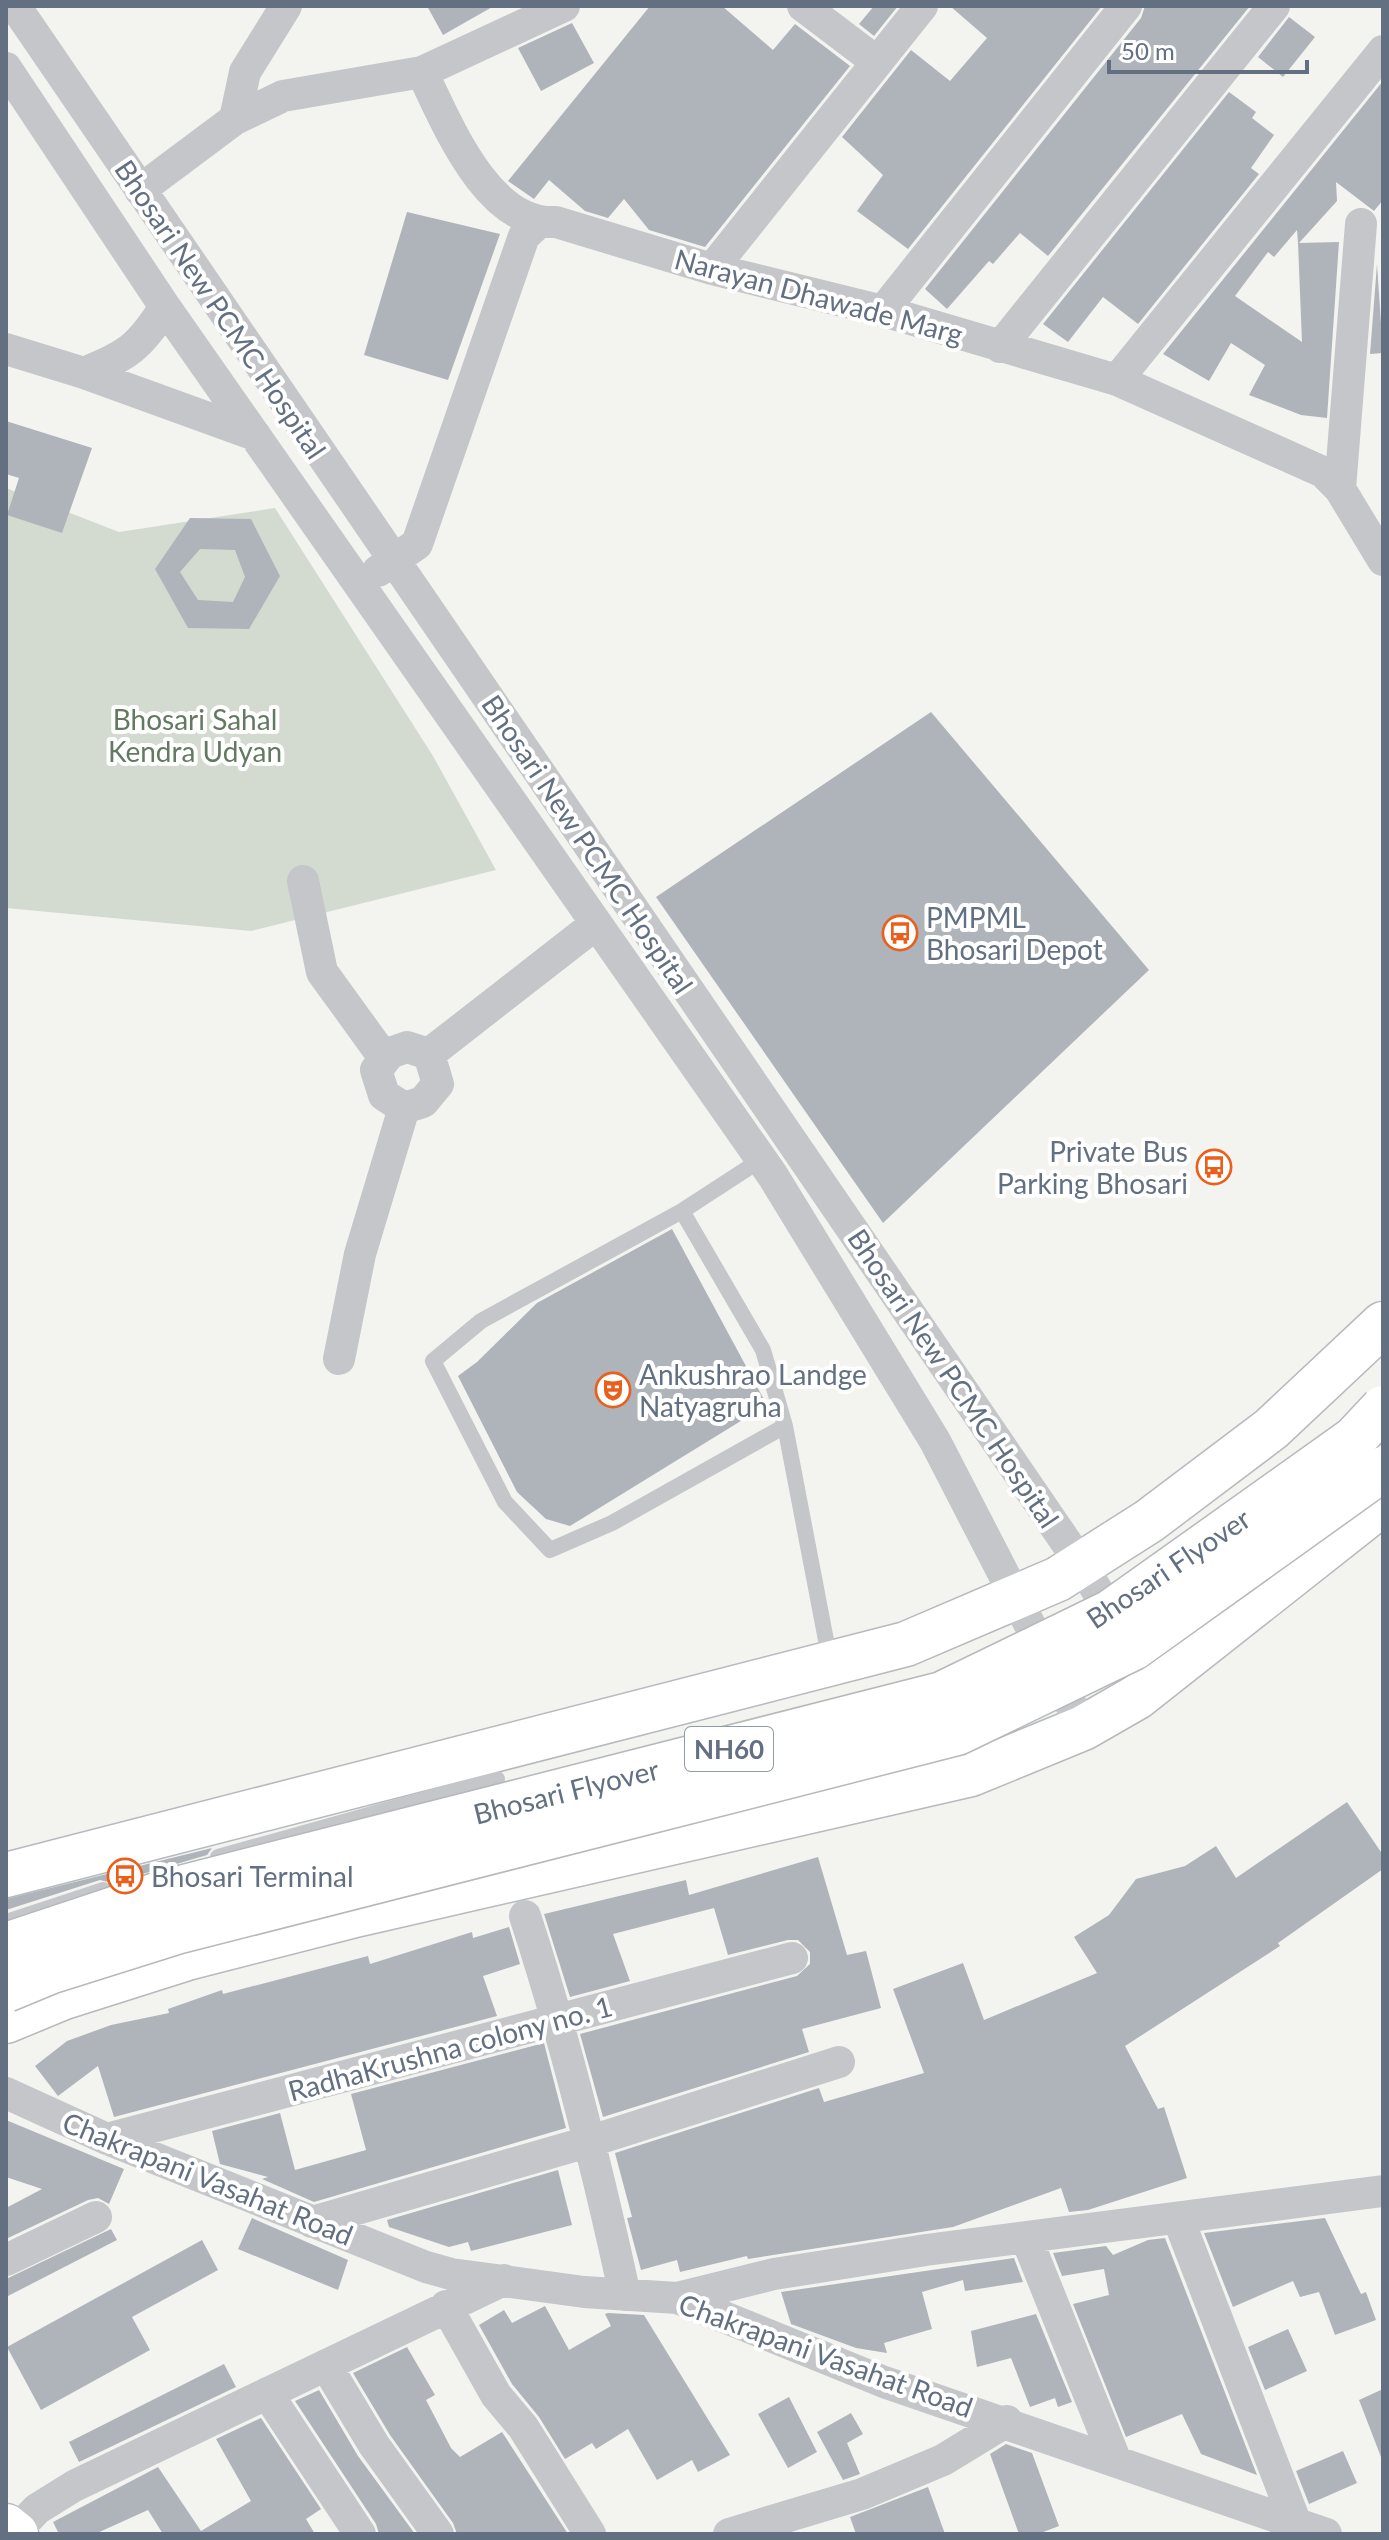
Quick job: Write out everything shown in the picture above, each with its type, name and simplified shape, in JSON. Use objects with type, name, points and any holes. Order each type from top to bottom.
[{"type":"main road","points":[[6,1875],[493,1765],[830,1663],[906,1644],[1058,1579],[1223,1469],[1291,1411],[1383,1324]]},
{"type":"main road","name":"Bhosari Flyover","points":[[6,1945],[165,1892],[942,1694],[1111,1612],[1354,1439],[1383,1408]]},
{"type":"main road","name":"Bhosari Flyover","points":[[6,1990],[52,1971],[176,1932],[957,1733],[1133,1648],[1383,1469]]},
{"type":"main road","points":[[6,2021],[64,1997],[187,1958],[524,1896],[971,1774],[1083,1728],[1156,1684],[1383,1503]]},
{"type":"main road","points":[[493,1765],[524,1896]]},
{"type":"street","name":"Bhosari New PCMC Hospital","points":[[15,6],[1081,1564],[1156,1684]]},
{"type":"street","points":[[235,119],[245,72],[286,6]]},
{"type":"street","points":[[140,190],[235,119],[283,96],[422,72],[564,6]]},
{"type":"street","points":[[803,6],[877,62]]},
{"type":"street","points":[[712,269],[922,6]]},
{"type":"street","points":[[883,311],[1126,6]]},
{"type":"street","points":[[1000,347],[1274,6]]},
{"type":"street","points":[[1117,380],[1383,51]]},
{"type":"street","name":"Bhosari New PCMC Hospital","points":[[6,68],[172,317],[358,586],[762,1159],[957,1482],[1083,1728]]},
{"type":"street","name":"Narayan Dhawade Marg","points":[[422,72],[476,175],[500,199],[538,223],[556,222],[712,269],[883,311],[1117,380],[1323,472],[1340,489],[1383,560]]},
{"type":"street","points":[[358,586],[417,544],[524,236],[538,223]]},
{"type":"street","points":[[1340,489],[1361,224]]},
{"type":"street","points":[[84,373],[127,355],[172,317],[217,303]]},
{"type":"street","points":[[6,349],[84,373],[255,435]]},
{"type":"street","points":[[229,399],[265,373]]},
{"type":"street","points":[[303,881],[322,972],[385,1059]]},
{"type":"street","points":[[429,1054],[596,924]]},
{"type":"street","points":[[404,1108],[384,1095],[376,1070],[390,1053],[407,1047],[429,1054]]},
{"type":"street","points":[[404,1108],[423,1102],[438,1084],[429,1054]]},
{"type":"street","points":[[339,1359],[360,1254],[404,1108]]},
{"type":"street","points":[[524,1896],[591,2141],[625,2295]]},
{"type":"street","name":"RadhaKrushna colony no. 1","points":[[107,2139],[792,1958]]},
{"type":"street","points":[[312,2222],[591,2141],[839,2062]]},
{"type":"street","name":"Chakrapani Vasahat Road","points":[[6,2093],[107,2139],[426,2267],[451,2274],[625,2295],[677,2298],[884,2382],[1007,2421],[1311,2529]]},
{"type":"street","points":[[677,2298],[774,2274],[1026,2237],[1383,2191]]},
{"type":"street","points":[[6,2260],[96,2217]]},
{"type":"street","points":[[1178,2218],[1311,2529]]},
{"type":"street","points":[[1026,2237],[1115,2459]]},
{"type":"street","points":[[12,2531],[37,2509],[74,2486],[506,2279]]},
{"type":"street","points":[[446,2306],[496,2395],[523,2427],[590,2534]]},
{"type":"street","points":[[326,2365],[374,2445],[438,2534]]},
{"type":"street","points":[[267,2393],[360,2534]]},
{"type":"street","points":[[729,2534],[862,2494],[943,2460],[1007,2421]]},
{"type":"lane","points":[[762,1159],[682,1211],[481,1321],[433,1361],[505,1502],[550,1550],[612,1523],[785,1426]]},
{"type":"lane","points":[[682,1211],[763,1350],[785,1426],[830,1663]]},
{"type":"lane","points":[[206,1860],[493,1765]]},
{"type":"lane","points":[[6,1922],[117,1886]]},
{"type":"green space","name":"Bhosari Sahal Kendra Udyan","points":[[6,488],[119,532],[275,508],[433,756],[496,870],[251,931],[6,908]]},
{"type":"building","points":[[427,6],[494,6],[443,35]]},
{"type":"building","points":[[650,6],[722,6],[773,50],[795,24],[850,66],[705,247],[649,230],[624,199],[608,218],[585,211],[549,180],[534,199],[508,181]]},
{"type":"building","points":[[874,6],[898,6],[874,36],[859,24]]},
{"type":"building","points":[[950,6],[1102,6],[908,249],[857,211],[883,175],[842,137],[911,50],[950,81],[987,38]]},
{"type":"building","points":[[1145,6],[1250,6],[1048,256],[1020,233],[993,264],[989,261],[947,309],[925,289],[1141,18]]},
{"type":"building","points":[[1289,17],[1315,37],[1283,77],[1258,57]]},
{"type":"building","points":[[572,23],[594,63],[541,91],[518,48]]},
{"type":"building","points":[[1383,81],[1383,200],[1374,211],[1336,182],[1337,201],[1299,243],[1339,242],[1327,418],[1301,415],[1249,395],[1265,365],[1231,343],[1209,381],[1163,354]],"holes":[[[1297,230],[1302,342],[1235,296],[1268,252],[1274,257]]]},
{"type":"building","points":[[1229,92],[1256,112],[1252,118],[1274,135],[1251,168],[1259,174],[1138,324],[1103,297],[1068,342],[1043,324]]},
{"type":"building","points":[[407,212],[500,234],[448,380],[364,355]]},
{"type":"building","points":[[1377,264],[1383,353],[1370,354]]},
{"type":"building","points":[[6,421],[92,448],[62,533],[7,515],[19,478],[6,474]]},
{"type":"building","points":[[190,518],[251,519],[280,576],[249,629],[188,628],[155,569]],"holes":[[[200,549],[235,550],[245,577],[233,602],[198,600],[180,572]]]},
{"type":"building","name":"PMPML Bhosari Depot","points":[[931,712],[1149,970],[883,1223],[656,897]]},
{"type":"building","name":"Ankushrao Landge Natyagruha","points":[[672,1229],[767,1405],[570,1526],[546,1519],[517,1492],[458,1376],[477,1362],[537,1303]]},
{"type":"building","points":[[1347,1802],[1383,1855],[1383,1869],[1278,1943],[1280,1946],[1125,2046],[1158,2109],[1164,2107],[1187,2178],[1088,2210],[1069,2212],[1061,2188],[953,2227],[748,2259],[747,2256],[680,2272],[677,2260],[641,2270],[627,2218],[632,2217],[615,2153],[819,2088],[824,2102],[924,2073],[893,1989],[963,1963],[984,2020],[1097,1973],[1074,1937],[1109,1915],[1136,1879],[1185,1866],[1216,1846],[1236,1878]]},
{"type":"building","points":[[212,1848],[207,1855],[112,1883],[100,1880],[6,1910],[6,1899]]},
{"type":"building","points":[[818,1857],[847,1955],[866,1951],[881,2008],[802,2029],[809,2052],[603,2117],[580,2034],[797,1976],[810,1964],[810,1952],[798,1940],[788,1940],[728,1955],[714,1908],[613,1934],[630,1981],[570,1997],[544,1914],[686,1880],[689,1895]]},
{"type":"building","points":[[509,1927],[520,1964],[483,1976],[497,2016],[114,2117],[98,2066],[58,2096],[35,2066],[67,2041],[111,2025],[169,2013],[168,2009],[222,1990],[223,1994],[368,1956],[370,1964],[472,1932],[473,1938]]},
{"type":"building","points":[[544,2043],[566,2128],[314,2202],[262,2179],[268,2177],[220,2164],[212,2131],[280,2113],[295,2170],[366,2150],[351,2094]]},
{"type":"building","points":[[6,2120],[124,2169],[109,2204],[98,2198],[88,2200],[6,2239],[6,2208],[42,2189],[6,2177]]},
{"type":"building","points":[[558,2170],[572,2225],[471,2251],[468,2242],[449,2247],[389,2227],[387,2220]]},
{"type":"building","points":[[252,2218],[348,2260],[338,2290],[238,2249]]},
{"type":"building","points":[[1325,2218],[1361,2294],[1366,2292],[1376,2320],[1335,2335],[1319,2292],[1300,2297],[1293,2281],[1233,2307],[1204,2233]]},
{"type":"building","points":[[111,2229],[117,2240],[6,2297],[6,2279]]},
{"type":"building","points":[[1165,2238],[1257,2475],[1201,2454],[1182,2414],[1126,2437],[1073,2304],[1109,2295],[1104,2269],[1062,2276],[1053,2253],[1106,2246],[1113,2255],[1148,2240]]},
{"type":"building","points":[[202,2240],[218,2270],[132,2317],[150,2350],[41,2410],[7,2347]]},
{"type":"building","points":[[1014,2258],[1023,2282],[965,2291],[963,2280],[922,2292],[932,2329],[884,2343],[887,2353],[856,2348],[791,2324],[781,2292]]},
{"type":"building","points":[[545,2306],[569,2350],[611,2326],[605,2314],[644,2315],[730,2455],[698,2472],[692,2460],[657,2480],[628,2429],[596,2449],[592,2443],[565,2459],[539,2417],[512,2384],[479,2325],[504,2310],[512,2323]]},
{"type":"building","points":[[1036,2314],[1072,2402],[1058,2407],[1055,2398],[1030,2407],[1011,2358],[977,2367],[971,2331]]},
{"type":"building","points":[[1288,2329],[1307,2371],[1265,2390],[1248,2347]]},
{"type":"building","points":[[407,2347],[435,2395],[426,2400],[451,2448],[460,2457],[502,2432],[568,2534],[457,2534],[453,2523],[390,2435],[353,2373]]},
{"type":"building","points":[[224,2364],[236,2387],[79,2462],[69,2442]]},
{"type":"building","points":[[1383,2389],[1383,2457],[1381,2457],[1359,2400]]},
{"type":"building","points":[[319,2390],[358,2456],[415,2534],[379,2534],[376,2524],[295,2401]]},
{"type":"building","points":[[789,2397],[817,2452],[788,2468],[758,2414]]},
{"type":"building","points":[[851,2413],[863,2434],[847,2443],[860,2474],[843,2480],[817,2432]]},
{"type":"building","points":[[261,2418],[321,2509],[306,2519],[315,2534],[163,2534],[148,2510],[95,2534],[59,2534],[53,2522],[158,2467],[201,2531],[251,2501],[216,2439]]},
{"type":"building","points":[[1006,2444],[1032,2453],[1059,2526],[1038,2534],[1019,2534],[990,2454]]},
{"type":"building","points":[[1343,2451],[1357,2483],[1309,2504],[1296,2471]]},
{"type":"building","points":[[928,2487],[945,2534],[856,2534],[850,2517]]},
{"type":"place","name":"PMPML Bhosari Depot","points":[[900,933]]},
{"type":"place","name":"Private Bus Parking Bhosari","points":[[1214,1167]]},
{"type":"place","name":"Ankushrao Landge Natyagruha","points":[[613,1390]]},
{"type":"place","name":"Bhosari Terminal","points":[[125,1876]]}]
